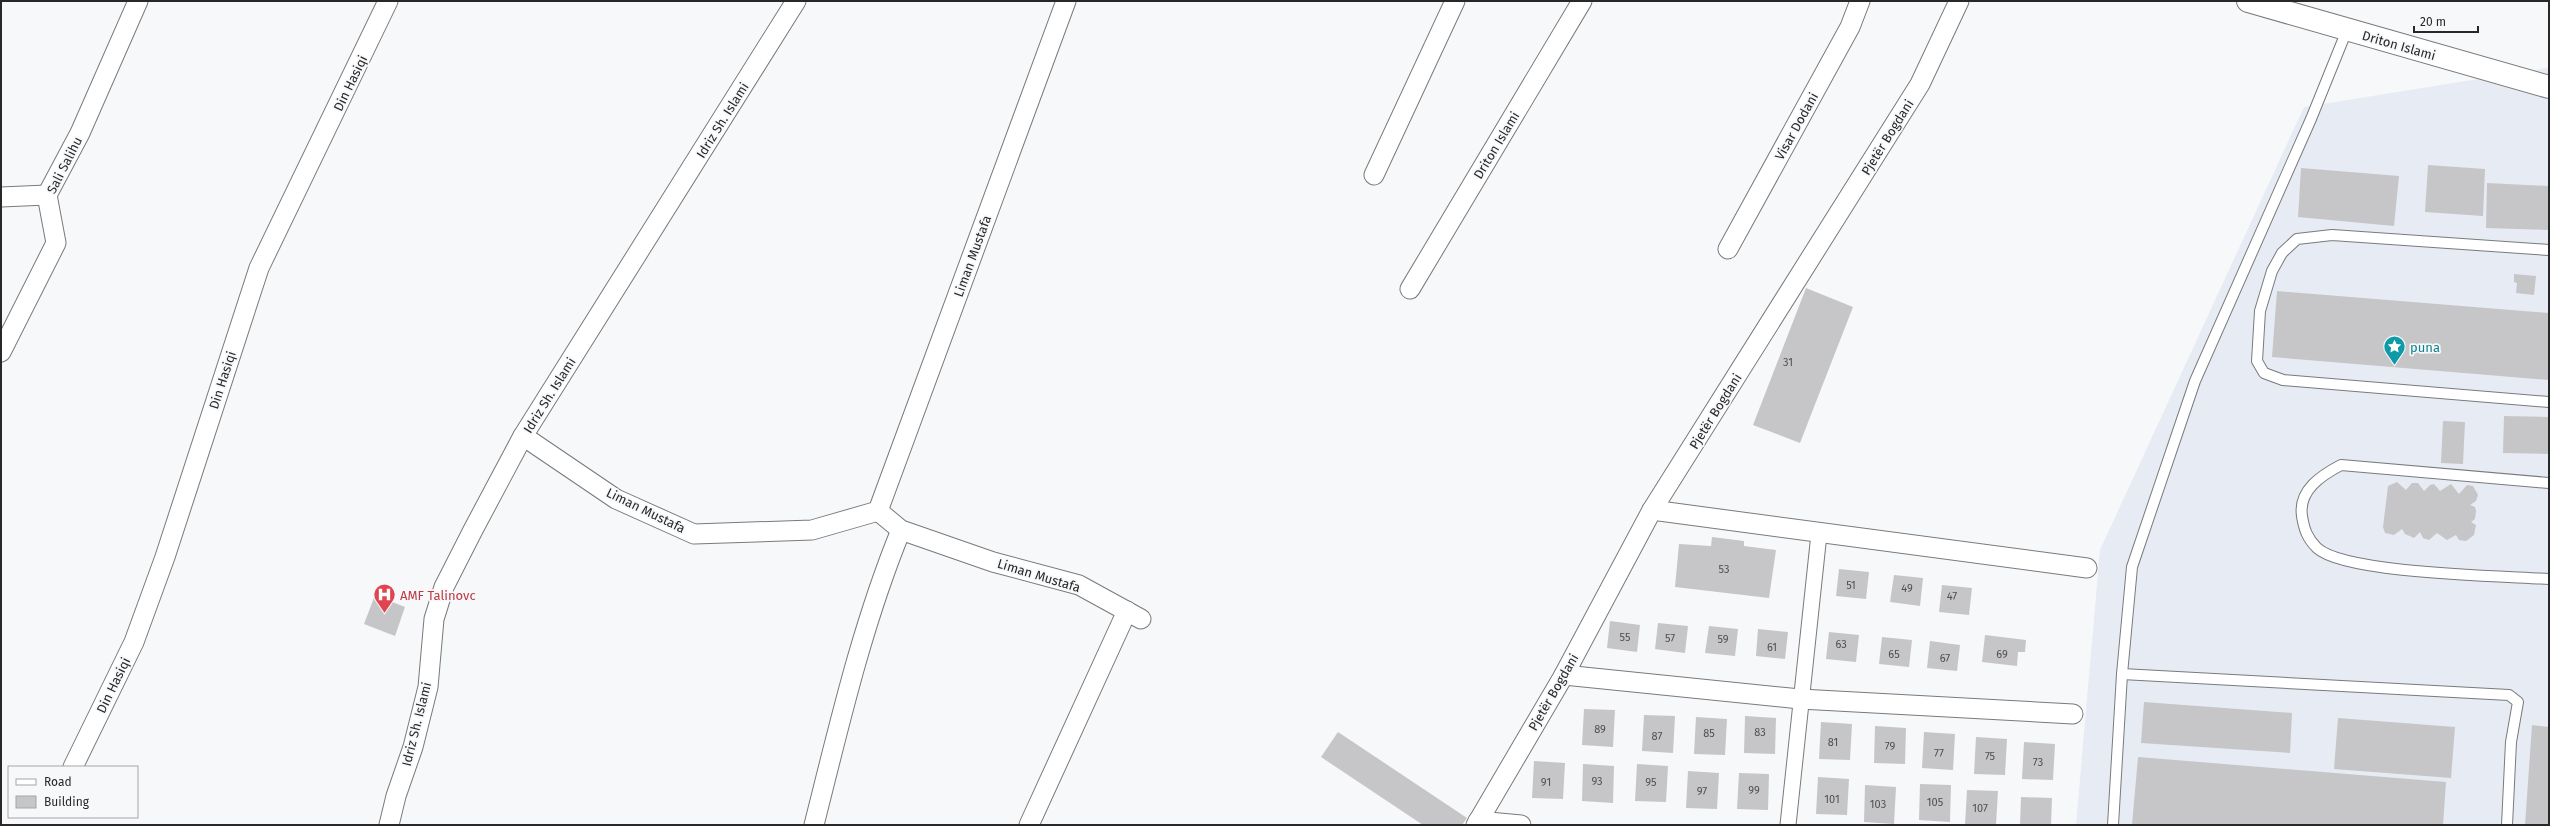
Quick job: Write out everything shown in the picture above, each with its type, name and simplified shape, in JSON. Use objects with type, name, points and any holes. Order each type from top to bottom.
[{"type":"street","name":"Sali Salihu","points":[[1,352],[56,242],[47,195],[80,133],[138,1]]},
{"type":"street","name":"Din Hasiqi","points":[[73,766],[134,642],[167,550],[259,268],[388,1]]},
{"type":"street","name":"Idriz Sh. Islami","points":[[389,825],[396,796],[414,747],[428,687],[434,619],[444,587],[523,436],[796,1]]},
{"type":"street","name":"Liman Mustafa","points":[[878,511],[1066,1]]},
{"type":"street","points":[[1374,175],[1455,1]]},
{"type":"street","name":"Driton Islami","points":[[1410,289],[1582,1]]},
{"type":"street","name":"Visar Dodani","points":[[1728,249],[1850,27],[1860,1]]},
{"type":"street","name":"Pjetër Bogdani","points":[[1477,823],[1564,675],[1652,510],[1920,84],[1959,1]]},
{"type":"street","name":"Driton Islami","points":[[2248,1],[2549,87]]},
{"type":"street","points":[[1,197],[47,195]]},
{"type":"street","name":"Liman Mustafa","points":[[523,436],[616,499],[694,534],[812,530],[878,511]]},
{"type":"street","points":[[1652,510],[1819,534],[2086,568]]},
{"type":"street","name":"Liman Mustafa","points":[[878,511],[901,530],[993,562],[1079,585],[1134,615],[1030,825]]},
{"type":"street","points":[[814,825],[848,693],[886,567],[901,530]]},
{"type":"street","points":[[1788,825],[1800,699],[1813,605],[1819,534]]},
{"type":"street","points":[[1564,675],[1800,699],[2073,714]]},
{"type":"street","points":[[1477,823],[1521,825]]},
{"type":"lane","points":[[2113,825],[2122,674],[2132,566],[2195,381],[2311,119],[2347,30]]},
{"type":"lane","points":[[2549,250],[2332,235],[2297,239],[2282,253],[2272,271],[2260,311],[2257,361],[2264,373],[2283,380],[2549,402]]},
{"type":"lane","points":[[2549,483],[2341,465],[2315,481],[2306,494],[2301,512],[2304,533],[2317,549],[2331,557],[2374,568],[2549,579]]},
{"type":"lane","points":[[2122,674],[2509,695],[2518,702],[2511,742],[2507,825]]},
{"type":"shaded area","points":[[2546,68],[2549,69],[2549,825],[2076,825],[2100,550],[2304,107]]},
{"type":"building","points":[[2428,165],[2485,169],[2483,216],[2425,212]]},
{"type":"building","points":[[2301,168],[2399,176],[2394,226],[2298,217]]},
{"type":"building","points":[[2487,183],[2549,186],[2549,230],[2486,228]]},
{"type":"building","points":[[2514,274],[2536,276],[2534,295],[2516,293],[2517,283],[2514,282]]},
{"type":"building","points":[[1806,288],[1853,307],[1800,443],[1753,425]]},
{"type":"building","points":[[2277,291],[2549,313],[2549,380],[2272,357]]},
{"type":"building","points":[[2504,416],[2549,417],[2549,454],[2503,453]]},
{"type":"building","points":[[2443,421],[2465,422],[2463,464],[2441,463]]},
{"type":"building","points":[[2397,482],[2406,490],[2412,483],[2418,483],[2424,491],[2430,485],[2434,484],[2440,491],[2451,484],[2459,494],[2467,485],[2473,486],[2478,495],[2476,501],[2470,505],[2475,507],[2476,511],[2475,519],[2471,522],[2476,525],[2474,535],[2466,541],[2459,540],[2456,535],[2447,540],[2437,533],[2429,540],[2423,538],[2420,532],[2414,538],[2405,534],[2402,529],[2394,535],[2385,533],[2383,527],[2388,486]]},
{"type":"building","points":[[1712,537],[1744,541],[1744,546],[1776,550],[1769,598],[1675,587],[1679,544],[1711,546]]},
{"type":"building","points":[[1839,569],[1869,572],[1866,599],[1836,596]]},
{"type":"building","points":[[1894,575],[1923,578],[1920,606],[1890,602]]},
{"type":"building","points":[[1942,585],[1972,588],[1969,615],[1939,612]]},
{"type":"building","name":"AMF Talinovc","points":[[375,595],[405,607],[395,636],[364,624]]},
{"type":"building","points":[[1610,621],[1640,625],[1637,652],[1607,648]]},
{"type":"building","points":[[1658,623],[1688,626],[1685,653],[1655,649]]},
{"type":"building","points":[[1709,626],[1738,629],[1735,656],[1705,653]]},
{"type":"building","points":[[1758,629],[1788,632],[1785,659],[1756,656]]},
{"type":"building","points":[[1829,632],[1859,635],[1856,662],[1826,659]]},
{"type":"building","points":[[1985,635],[2026,640],[2025,652],[2018,652],[2017,666],[1982,662]]},
{"type":"building","points":[[1882,637],[1912,640],[1909,667],[1879,664]]},
{"type":"building","points":[[1930,641],[1960,645],[1957,671],[1927,668]]},
{"type":"building","points":[[2144,702],[2292,713],[2290,753],[2141,743]]},
{"type":"building","points":[[1584,709],[1615,710],[1613,747],[1582,745]]},
{"type":"building","points":[[1644,715],[1675,716],[1673,753],[1642,751]]},
{"type":"building","points":[[1745,716],[1776,718],[1775,754],[1744,753]]},
{"type":"building","points":[[1696,717],[1727,719],[1725,755],[1694,754]]},
{"type":"building","points":[[2338,718],[2455,727],[2451,778],[2334,769]]},
{"type":"building","points":[[1821,722],[1852,724],[1850,760],[1819,759]]},
{"type":"building","points":[[2532,725],[2549,727],[2549,825],[2525,825]]},
{"type":"building","points":[[1875,726],[1906,728],[1905,764],[1874,763]]},
{"type":"building","points":[[1338,732],[1467,818],[1462,825],[1423,825],[1321,757]]},
{"type":"building","points":[[1924,732],[1955,734],[1953,770],[1922,768]]},
{"type":"building","points":[[1976,737],[2007,739],[2005,775],[1974,774]]},
{"type":"building","points":[[2024,742],[2055,744],[2053,780],[2022,779]]},
{"type":"building","points":[[2138,757],[2446,782],[2443,825],[2132,825]]},
{"type":"building","points":[[1534,761],[1565,763],[1563,799],[1532,798]]},
{"type":"building","points":[[1583,764],[1614,766],[1613,803],[1582,801]]},
{"type":"building","points":[[1637,764],[1668,766],[1666,802],[1635,801]]},
{"type":"building","points":[[1688,771],[1719,773],[1717,809],[1686,808]]},
{"type":"building","points":[[1739,773],[1769,774],[1768,810],[1737,809]]},
{"type":"building","points":[[1818,777],[1849,779],[1847,815],[1816,814]]},
{"type":"building","points":[[1920,784],[1951,785],[1950,822],[1919,820]]},
{"type":"building","points":[[1865,785],[1896,787],[1894,824],[1864,822]]},
{"type":"building","points":[[1967,790],[1998,791],[1996,825],[1965,825]]},
{"type":"building","points":[[2021,797],[2052,798],[2051,825],[2020,825]]},
{"type":"place","name":"puna","points":[[2395,366]]},
{"type":"place","name":"AMF Talinovc","points":[[385,614]]}]
